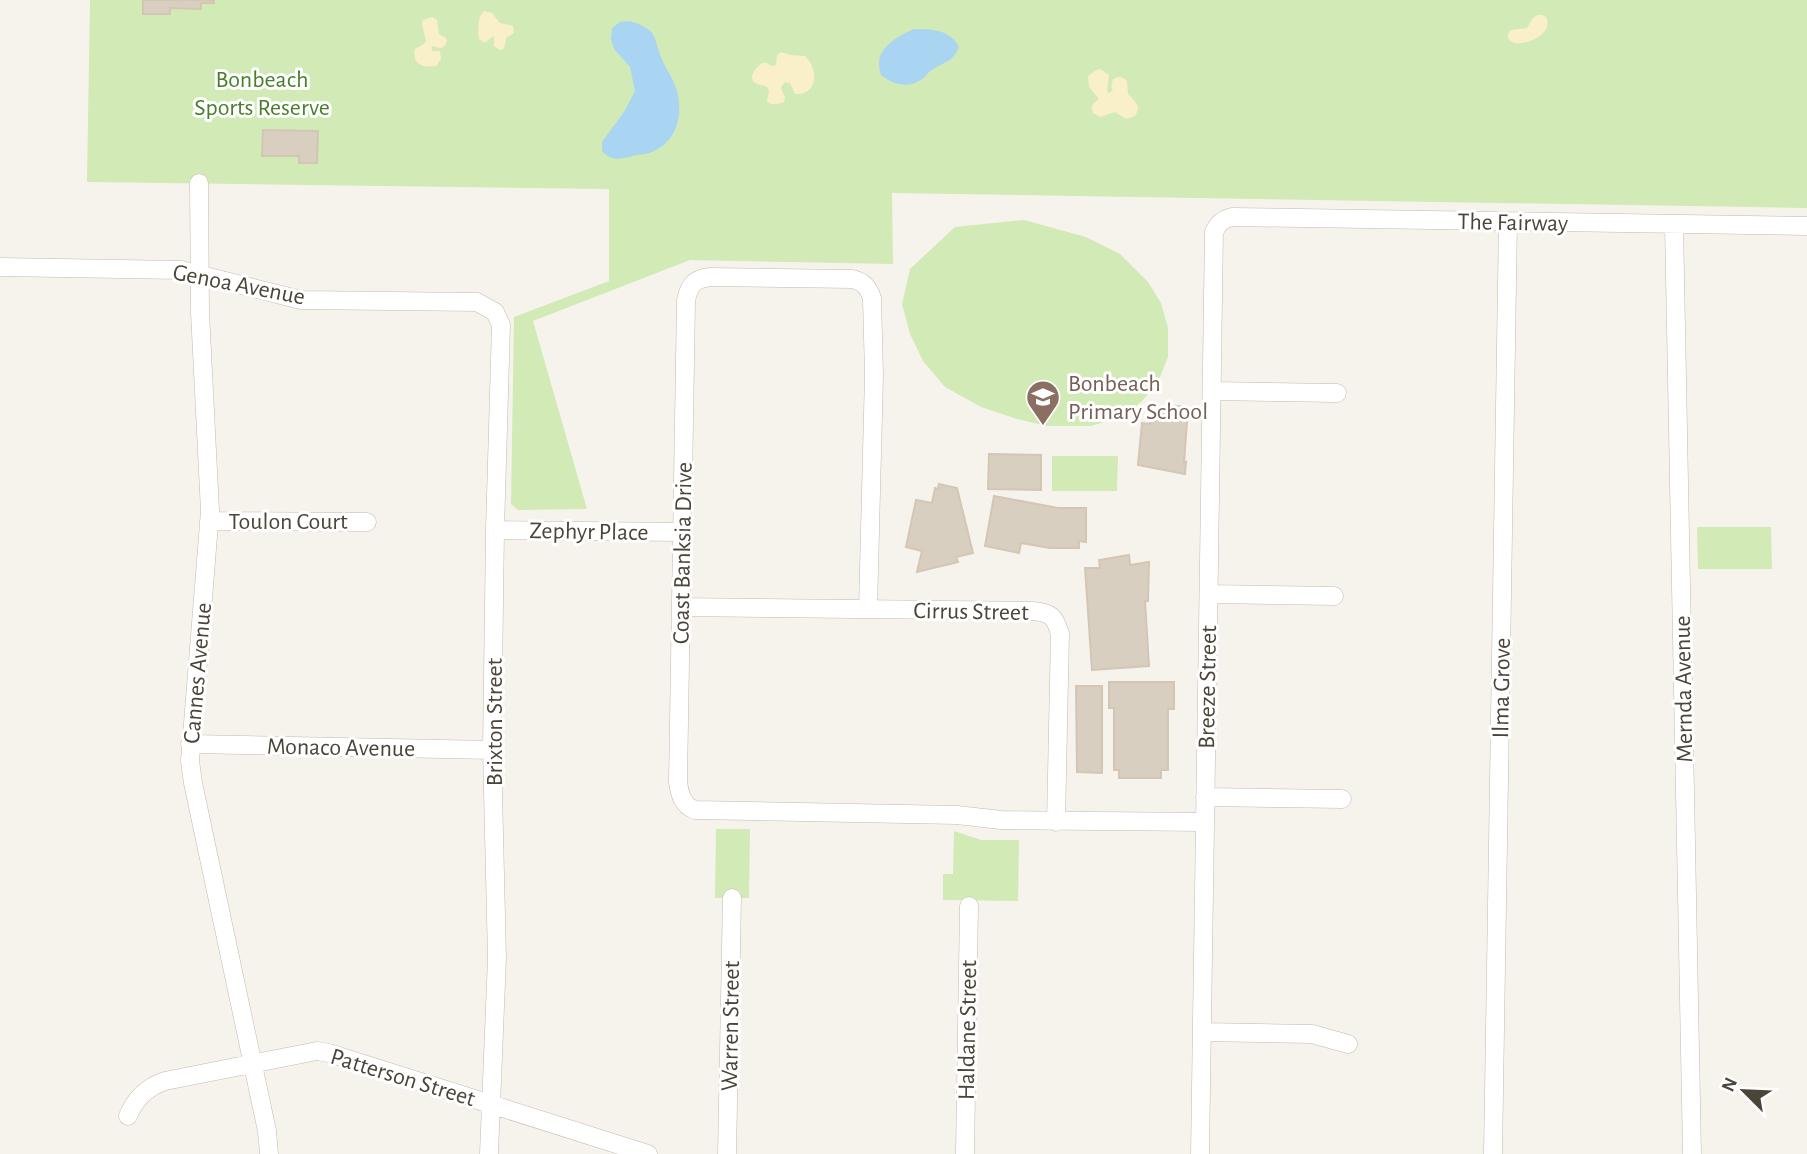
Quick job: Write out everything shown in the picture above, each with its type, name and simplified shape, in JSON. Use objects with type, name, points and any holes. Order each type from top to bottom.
[{"type":"street","name":"Cannes Avenue","points":[[199,183],[199,274],[210,495],[190,761],[267,1130],[269,1154]]},
{"type":"street","name":"The Fairway","points":[[1221,221],[1232,217],[1807,226]]},
{"type":"street","name":"Breeze Street","points":[[1200,1154],[1214,232],[1221,221]]},
{"type":"street","name":"Ilma Grove","points":[[1493,1154],[1508,221]]},
{"type":"street","name":"Mernda Avenue","points":[[1674,224],[1692,1154]]},
{"type":"street","name":"Genoa Avenue","points":[[0,267],[181,270],[301,300],[477,302]]},
{"type":"street","name":"Coast Banksia Drive","points":[[868,609],[874,375],[872,298],[869,289],[859,280],[710,276],[696,280],[691,284],[685,301],[678,782],[682,800],[695,810],[957,814],[981,819],[1056,822],[1205,822]]},
{"type":"street","name":"Brixton Street","points":[[477,302],[495,312],[501,325],[492,750],[497,958],[489,1154]]},
{"type":"street","points":[[1212,391],[1337,393]]},
{"type":"street","name":"Toulon Court","points":[[209,521],[367,522]]},
{"type":"street","name":"Zephyr Place","points":[[495,530],[683,532]]},
{"type":"street","points":[[1209,594],[1334,596]]},
{"type":"street","name":"Cirrus Street","points":[[682,607],[1043,611],[1057,622],[1060,634],[1056,822]]},
{"type":"street","name":"Monaco Avenue","points":[[190,744],[492,750]]},
{"type":"street","points":[[1205,797],[1342,799]]},
{"type":"street","name":"Warren Street","points":[[727,1154],[732,898]]},
{"type":"street","name":"Haldane Street","points":[[965,1154],[969,906]]},
{"type":"street","points":[[1202,1032],[1312,1034],[1348,1044]]},
{"type":"street","name":"Patterson Street","points":[[128,1116],[141,1095],[159,1083],[311,1051],[648,1154]]},
{"type":"green space","name":"Bonbeach Sports Reserve","points":[[90,0],[1807,0],[1807,208],[892,193],[893,264],[690,260],[533,321],[587,509],[518,510],[511,504],[514,317],[609,281],[609,189],[87,182]]},
{"type":"green space","points":[[1024,220],[1086,237],[1120,254],[1148,282],[1161,303],[1168,328],[1168,357],[1158,382],[1142,401],[1124,416],[1091,426],[1047,426],[1017,419],[981,407],[945,387],[923,361],[910,334],[902,304],[910,269],[955,227]]},
{"type":"green space","points":[[1052,456],[1118,456],[1117,491],[1052,491]]},
{"type":"green space","points":[[1697,527],[1771,527],[1772,569],[1698,569]]},
{"type":"green space","points":[[716,829],[750,829],[749,898],[715,898]]},
{"type":"green space","points":[[954,831],[981,840],[1019,840],[1018,901],[943,900],[943,874],[953,874]]},
{"type":"sand","points":[[484,11],[492,13],[500,23],[513,26],[514,33],[506,38],[503,49],[494,46],[494,37],[485,43],[479,39],[479,21]]},
{"type":"sand","points":[[1537,15],[1546,17],[1546,30],[1542,35],[1522,43],[1510,41],[1508,34],[1511,30],[1527,28]]},
{"type":"sand","points":[[432,17],[437,20],[439,34],[447,41],[442,48],[431,48],[433,51],[440,51],[441,59],[436,66],[427,66],[419,64],[414,54],[415,49],[426,41],[423,20]]},
{"type":"sand","points":[[781,52],[805,56],[813,68],[814,81],[808,91],[795,94],[790,83],[785,82],[781,87],[784,102],[771,104],[767,102],[767,87],[754,82],[752,76],[762,63],[776,65],[777,55]]},
{"type":"sand","points":[[1100,69],[1109,75],[1109,93],[1113,90],[1113,79],[1120,77],[1127,81],[1128,94],[1138,106],[1135,116],[1126,119],[1115,112],[1100,117],[1093,113],[1093,105],[1099,99],[1089,87],[1088,76]]},
{"type":"water","points":[[630,21],[647,28],[654,36],[676,88],[679,116],[673,134],[661,147],[652,152],[618,159],[602,151],[602,142],[624,112],[635,91],[630,67],[614,49],[611,39],[612,28],[620,22]]},
{"type":"water","points":[[914,29],[946,34],[959,47],[952,58],[917,82],[906,85],[896,83],[881,75],[879,65],[882,52],[891,42]]},
{"type":"building","points":[[143,0],[214,0],[214,3],[201,3],[201,9],[170,8],[170,14],[143,14]]},
{"type":"building","points":[[263,130],[318,131],[317,163],[299,163],[299,156],[262,156]]},
{"type":"building","points":[[1175,406],[1188,407],[1185,474],[1138,465],[1142,423],[1150,424],[1151,414],[1161,415],[1161,411],[1175,412]]},
{"type":"building","points":[[989,454],[1041,455],[1041,490],[988,489]]},
{"type":"building","points":[[939,484],[957,488],[973,553],[956,557],[958,562],[917,572],[922,551],[906,547],[916,500],[932,503],[935,488],[938,489]]},
{"type":"building","points":[[994,496],[1058,508],[1086,508],[1086,542],[1079,541],[1079,548],[1050,548],[1021,543],[1019,553],[985,546]]},
{"type":"building","points":[[1129,555],[1130,565],[1149,562],[1148,601],[1145,601],[1149,666],[1092,670],[1085,568],[1100,568],[1099,560]]},
{"type":"building","points":[[1109,682],[1174,682],[1174,709],[1168,709],[1168,770],[1161,770],[1161,778],[1119,778],[1119,770],[1114,770],[1114,708],[1109,708]]},
{"type":"building","points":[[1076,686],[1102,686],[1102,773],[1077,772]]},
{"type":"place","name":"Bonbeach Primary School","points":[[1043,427]]}]
